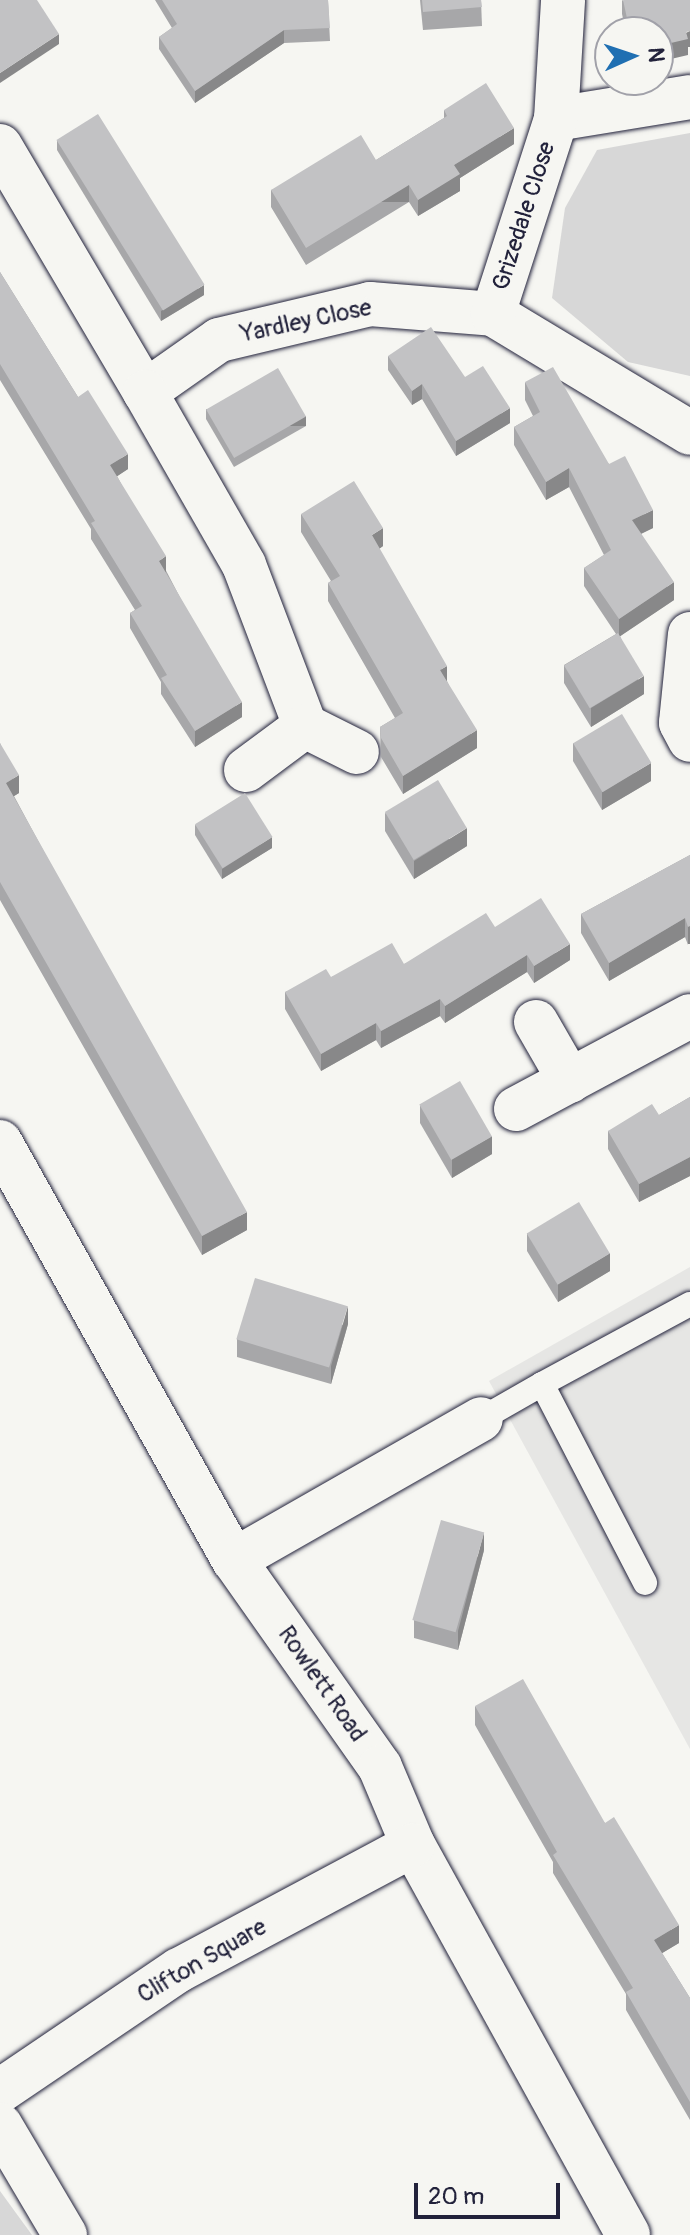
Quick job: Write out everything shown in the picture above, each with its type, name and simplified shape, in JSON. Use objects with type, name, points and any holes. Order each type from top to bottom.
[{"type":"street","name":"Grizedale Close","points":[[493,314],[556,119],[563,0]]},
{"type":"street","name":"Grizedale Close","points":[[556,119],[690,97]]},
{"type":"street","points":[[0,146],[244,565],[305,726],[357,752]]},
{"type":"street","name":"Yardley Close","points":[[145,392],[219,340],[370,304],[493,314],[690,433]]},
{"type":"street","points":[[690,634],[681,723],[690,740]]},
{"type":"street","points":[[246,770],[305,726]]},
{"type":"street","points":[[516,1109],[690,1016]]},
{"type":"street","points":[[536,1022],[570,1081]]},
{"type":"street","name":"Rowlett Road","points":[[0,1142],[234,1560],[380,1767],[413,1845],[628,2235]]},
{"type":"street","points":[[234,1560],[481,1419]]},
{"type":"street","name":"Clifton Square","points":[[0,2091],[179,1970],[413,1845]]},
{"type":"street","points":[[0,2125],[65,2235]]},
{"type":"lane","points":[[481,1419],[690,1304]]},
{"type":"lane","points":[[542,1384],[645,1583]]},
{"type":"shaded area","points":[[690,133],[690,376],[628,362],[552,298],[565,208],[597,150]]},
{"type":"shaded area","points":[[690,1267],[690,1749],[489,1381]]},
{"type":"shaded area","points":[[0,2191],[32,2235],[0,2235]]},
{"type":"building","points":[[0,0],[37,0],[59,34],[0,73]]},
{"type":"building","points":[[162,0],[328,0],[330,28],[284,30],[195,91],[159,37],[177,24]]},
{"type":"building","points":[[422,0],[481,0],[482,7],[423,12]]},
{"type":"building","points":[[623,0],[690,0],[688,39],[674,42],[674,16],[626,16]]},
{"type":"building","points":[[486,83],[514,128],[454,165],[460,174],[418,200],[409,185],[306,248],[271,190],[361,135],[376,160],[447,116],[444,110]]},
{"type":"building","points":[[98,114],[205,284],[163,310],[56,140]]},
{"type":"building","points":[[0,272],[78,397],[88,390],[128,454],[110,465],[166,556],[159,561],[242,702],[195,731],[161,678],[167,675],[130,613],[142,606],[91,523],[95,521],[0,364]]},
{"type":"building","points":[[431,327],[465,377],[483,366],[510,408],[456,441],[422,384],[412,391],[388,356]]},
{"type":"building","points":[[553,367],[609,464],[625,456],[653,510],[632,520],[674,582],[619,619],[584,568],[611,550],[569,468],[546,482],[514,427],[540,412],[525,382]]},
{"type":"building","points":[[278,368],[306,416],[234,458],[206,410]]},
{"type":"building","points":[[354,481],[383,528],[372,535],[447,666],[440,670],[477,730],[403,776],[381,738],[380,727],[403,713],[328,583],[340,576],[301,514]]},
{"type":"building","points":[[618,633],[644,676],[590,708],[564,665]]},
{"type":"building","points":[[622,714],[651,763],[602,792],[573,743]]},
{"type":"building","points":[[0,743],[19,775],[6,783],[247,1212],[202,1236],[0,882]]},
{"type":"building","points":[[438,780],[467,828],[414,860],[385,812]]},
{"type":"building","points":[[245,793],[273,837],[223,868],[195,824]]},
{"type":"building","points":[[690,855],[690,926],[685,918],[609,963],[581,914]]},
{"type":"building","points":[[541,898],[570,944],[534,966],[527,955],[445,1006],[440,999],[381,1031],[376,1023],[321,1054],[285,992],[326,969],[331,977],[392,943],[404,964],[486,913],[495,927]]},
{"type":"building","points":[[460,1081],[492,1136],[451,1160],[419,1104]]},
{"type":"building","points":[[690,1097],[690,1157],[639,1184],[608,1131],[652,1104],[659,1115]]},
{"type":"building","points":[[579,1202],[610,1253],[558,1285],[527,1233]]},
{"type":"building","points":[[255,1278],[348,1306],[329,1368],[236,1339]]},
{"type":"building","points":[[441,1520],[484,1532],[456,1632],[412,1620]]},
{"type":"building","points":[[523,1679],[605,1823],[614,1817],[679,1925],[654,1940],[690,1998],[690,2102],[626,1992],[633,1988],[553,1855],[557,1852],[475,1706]]}]
